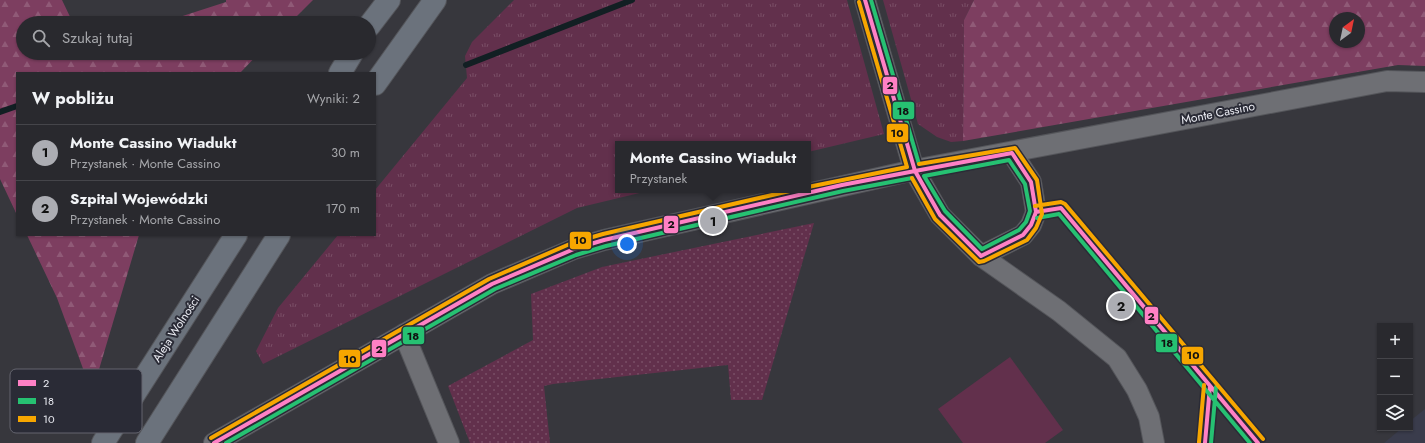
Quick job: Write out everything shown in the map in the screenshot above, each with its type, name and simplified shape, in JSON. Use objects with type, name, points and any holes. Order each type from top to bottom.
[{"type":"highway","points":[[372,16],[376,0]]},
{"type":"highway","points":[[376,16],[389,0]]},
{"type":"highway","points":[[376,83],[435,0]]},
{"type":"highway","points":[[341,72],[348,60]]},
{"type":"highway","name":"Aleja Wolności","points":[[142,382],[235,236]]},
{"type":"highway","points":[[147,443],[278,236]]},
{"type":"highway","name":"Aleja Wolności","points":[[103,443],[109,433]]},
{"type":"street","points":[[865,0],[914,170],[940,215],[981,256],[1059,311],[1117,358],[1137,390],[1149,417],[1154,443]]},
{"type":"street","name":"Monte Cassino","points":[[214,443],[492,284],[574,249],[604,240],[914,170],[1012,153],[1387,81],[1425,82]]},
{"type":"street","points":[[981,256],[1023,234],[1031,225],[1036,212],[1031,182],[1012,153]]},
{"type":"street","points":[[404,334],[449,443]]},
{"type":"shaded area","points":[[1425,409],[1425,443],[1384,443],[1398,431],[1413,431],[1413,419]]},
{"type":"green space","points":[[0,0],[62,0],[70,16],[16,16],[16,60],[252,60],[241,72],[16,72],[16,213],[0,179]]},
{"type":"green space","points":[[226,0],[313,0],[297,16],[183,16],[226,2]]},
{"type":"green space","points":[[514,0],[847,0],[884,134],[811,151],[811,141],[615,141],[615,193],[640,193],[577,208],[263,364],[256,351],[278,308],[337,236],[376,236],[376,189],[467,78],[465,56],[472,42]]},
{"type":"green space","points":[[883,0],[974,0],[964,20],[963,141],[951,142],[937,137],[918,124]]},
{"type":"green space","points":[[974,0],[1425,0],[1425,66],[1398,65],[963,141],[964,20]]},
{"type":"green space","points":[[814,223],[762,400],[731,400],[728,365],[553,384],[544,386],[550,443],[470,443],[448,386],[533,340],[531,294],[602,267]]},
{"type":"green space","points":[[27,236],[139,236],[99,369],[83,369],[57,298]]},
{"type":"green space","points":[[1010,357],[1063,430],[1045,443],[963,443],[938,409]]},
{"type":"waterway","points":[[466,65],[632,0]]},
{"type":"waterway","points":[[0,112],[16,106]]},
{"type":"transit line","name":"2","points":[[865,0],[915,171]]},
{"type":"transit line","name":"18","points":[[871,0],[919,164]]},
{"type":"transit line","name":"10","points":[[811,186],[907,167],[859,2]]},
{"type":"transit line","name":"10","points":[[912,178],[935,219],[979,262],[1027,240],[1036,228],[1042,214],[1037,180],[1015,148],[919,164]]},
{"type":"transit line","name":"2","points":[[1012,153],[1031,182],[1036,212],[1031,225],[1023,235],[981,256],[940,215],[915,171],[1012,153]]},
{"type":"transit line","name":"18","points":[[1009,160],[1025,184],[1030,211],[1026,222],[1019,230],[982,249],[945,211],[924,176],[1009,160]]},
{"type":"transit line","name":"2","points":[[811,192],[915,171]]},
{"type":"transit line","name":"18","points":[[226,443],[495,289],[576,255],[606,246],[843,191],[912,178]]},
{"type":"transit line","name":"10","points":[[211,438],[489,279],[572,243],[603,234],[781,193]]},
{"type":"transit line","name":"2","points":[[214,443],[492,284],[574,249],[604,240],[807,193]]},
{"type":"transit line","name":"10","points":[[1035,206],[1061,202],[1065,204],[1263,439]]},
{"type":"transit line","name":"2","points":[[1036,212],[1061,208],[1258,443]]},
{"type":"transit line","name":"18","points":[[1037,218],[1059,214],[1250,443]]},
{"type":"transit line","name":"10","points":[[1199,442],[1204,385]]},
{"type":"transit line","name":"2","points":[[1205,443],[1210,386]]},
{"type":"transit line","name":"18","points":[[1211,443],[1216,387]]},
{"type":"place","name":"Monte Cassino Wiadukt","points":[[713,221]]},
{"type":"place","name":"Szpital Wojewódzki","points":[[1121,306]]}]
